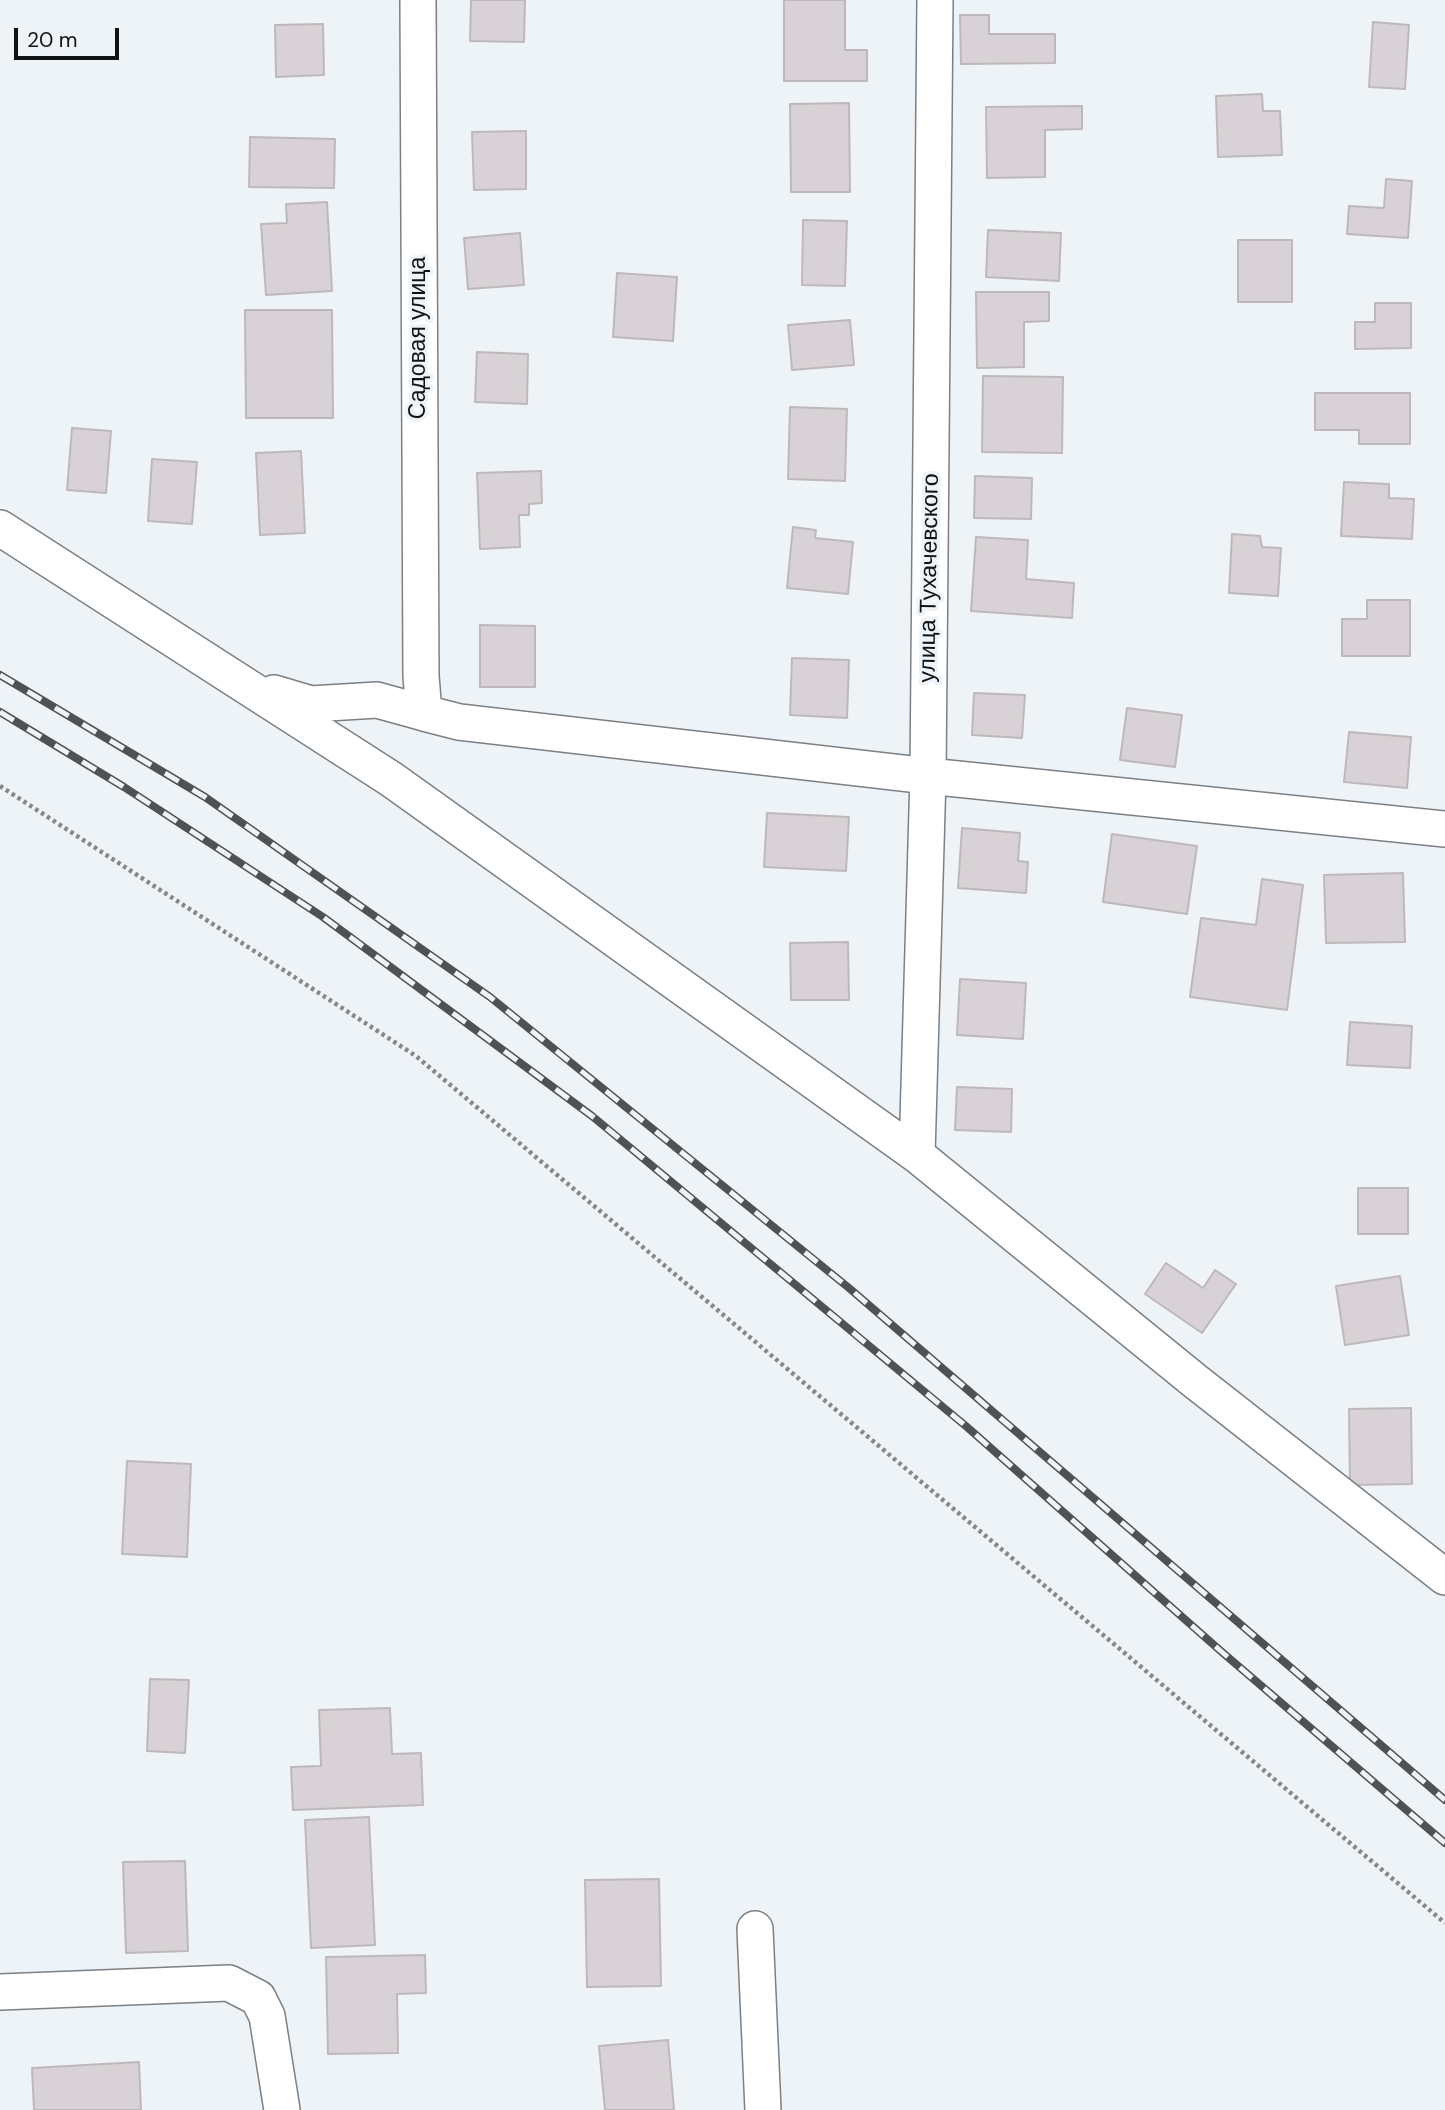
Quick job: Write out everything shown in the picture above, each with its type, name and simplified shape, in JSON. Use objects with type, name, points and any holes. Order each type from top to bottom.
[{"type":"street","name":"Садовая улица","points":[[418,0],[421,676],[424,713]]},
{"type":"street","name":"улица Тухачевского","points":[[917,1155],[928,776],[935,0]]},
{"type":"street","points":[[0,528],[391,779],[917,1155],[1195,1381],[1445,1577]]},
{"type":"street","points":[[242,683],[312,704],[377,700],[459,722],[928,776],[1445,829]]},
{"type":"street","points":[[755,1929],[763,2110]]},
{"type":"street","points":[[0,1992],[229,1983],[258,1998],[267,2016],[282,2110]]},
{"type":"path","points":[[0,786],[416,1056],[1445,1923]]},
{"type":"building","points":[[471,0],[525,0],[524,42],[470,41]]},
{"type":"building","points":[[784,0],[845,0],[845,50],[867,50],[867,81],[784,81]]},
{"type":"building","points":[[960,15],[989,15],[989,34],[1055,34],[1055,63],[961,64]]},
{"type":"building","points":[[1373,22],[1409,25],[1405,89],[1369,87]]},
{"type":"building","points":[[323,24],[324,75],[276,77],[275,25]]},
{"type":"building","points":[[1262,94],[1263,111],[1280,111],[1282,155],[1218,157],[1216,96]]},
{"type":"building","points":[[849,103],[850,192],[791,192],[790,104]]},
{"type":"building","points":[[1082,106],[1082,129],[1045,130],[1045,177],[987,178],[986,107]]},
{"type":"building","points":[[526,131],[526,189],[474,190],[472,132]]},
{"type":"building","points":[[250,137],[335,139],[334,188],[249,187]]},
{"type":"building","points":[[1386,179],[1412,181],[1408,238],[1347,234],[1349,206],[1384,208]]},
{"type":"building","points":[[327,202],[332,291],[266,295],[261,224],[287,223],[286,204]]},
{"type":"building","points":[[803,220],[847,221],[845,286],[802,285]]},
{"type":"building","points":[[988,230],[1061,233],[1059,281],[986,277]]},
{"type":"building","points":[[520,233],[524,285],[468,289],[464,238]]},
{"type":"building","points":[[1238,240],[1292,240],[1292,302],[1238,302]]},
{"type":"building","points":[[617,273],[677,277],[673,341],[613,337]]},
{"type":"building","points":[[976,292],[1049,292],[1049,321],[1024,322],[1024,367],[977,368]]},
{"type":"building","points":[[1375,303],[1411,303],[1411,348],[1355,349],[1355,322],[1375,322]]},
{"type":"building","points":[[245,310],[332,310],[333,418],[246,418]]},
{"type":"building","points":[[850,320],[854,365],[792,370],[788,325]]},
{"type":"building","points":[[477,352],[528,354],[527,404],[475,402]]},
{"type":"building","points":[[983,376],[1063,377],[1062,453],[982,452]]},
{"type":"building","points":[[1315,393],[1410,393],[1410,444],[1359,444],[1359,430],[1315,430]]},
{"type":"building","points":[[790,407],[847,409],[845,481],[788,479]]},
{"type":"building","points":[[72,428],[111,431],[106,493],[67,490]]},
{"type":"building","points":[[301,451],[305,533],[260,535],[256,453]]},
{"type":"building","points":[[152,459],[197,462],[192,524],[148,521]]},
{"type":"building","points":[[541,471],[542,503],[529,504],[529,515],[519,515],[520,547],[480,549],[477,473]]},
{"type":"building","points":[[975,476],[1032,478],[1031,519],[974,518]]},
{"type":"building","points":[[1344,482],[1389,484],[1389,498],[1414,499],[1412,539],[1341,536]]},
{"type":"building","points":[[793,527],[816,530],[815,538],[853,542],[848,594],[787,588]]},
{"type":"building","points":[[1232,534],[1260,536],[1262,547],[1281,548],[1278,596],[1229,593]]},
{"type":"building","points":[[976,537],[1028,540],[1026,579],[1074,583],[1072,618],[971,611]]},
{"type":"building","points":[[1367,600],[1410,600],[1410,656],[1342,656],[1342,619],[1367,619]]},
{"type":"building","points":[[480,625],[535,626],[535,687],[480,687]]},
{"type":"building","points":[[792,658],[849,660],[847,718],[790,715]]},
{"type":"building","points":[[974,693],[1025,695],[1022,738],[972,735]]},
{"type":"building","points":[[1127,708],[1182,715],[1175,767],[1120,760]]},
{"type":"building","points":[[1349,732],[1411,737],[1407,788],[1344,782]]},
{"type":"building","points":[[767,813],[849,817],[846,871],[764,867]]},
{"type":"building","points":[[962,828],[1020,833],[1018,861],[1028,862],[1026,893],[958,888]]},
{"type":"building","points":[[1112,834],[1197,846],[1187,914],[1103,902]]},
{"type":"building","points":[[1403,873],[1405,942],[1326,943],[1324,875]]},
{"type":"building","points":[[1262,879],[1303,885],[1287,1010],[1190,997],[1201,918],[1256,925]]},
{"type":"building","points":[[848,942],[849,1000],[791,1000],[790,943]]},
{"type":"building","points":[[960,979],[1026,983],[1023,1039],[957,1035]]},
{"type":"building","points":[[1350,1022],[1412,1026],[1410,1068],[1347,1065]]},
{"type":"building","points":[[957,1087],[1012,1089],[1011,1132],[955,1130]]},
{"type":"building","points":[[1358,1188],[1408,1188],[1408,1234],[1358,1234]]},
{"type":"building","points":[[1166,1263],[1203,1288],[1215,1270],[1236,1284],[1202,1333],[1145,1294]]},
{"type":"building","points":[[1400,1276],[1409,1335],[1345,1345],[1336,1286]]},
{"type":"building","points":[[1411,1408],[1412,1484],[1350,1485],[1349,1409]]},
{"type":"building","points":[[127,1461],[191,1464],[187,1557],[122,1554]]},
{"type":"building","points":[[150,1679],[189,1680],[185,1753],[147,1751]]},
{"type":"building","points":[[390,1708],[392,1754],[421,1753],[423,1805],[293,1810],[291,1767],[321,1766],[319,1710]]},
{"type":"building","points":[[369,1817],[375,1945],[311,1948],[305,1820]]},
{"type":"building","points":[[185,1861],[188,1951],[126,1953],[123,1862]]},
{"type":"building","points":[[659,1879],[661,1986],[587,1987],[585,1880]]},
{"type":"building","points":[[425,1955],[426,1993],[397,1994],[398,2053],[328,2054],[326,1957]]},
{"type":"building","points":[[668,2040],[674,2110],[605,2110],[599,2046]]},
{"type":"building","points":[[139,2062],[141,2110],[34,2110],[32,2068]]},
{"type":"railway","points":[[0,675],[205,797],[490,997],[849,1288],[1445,1800]]},
{"type":"railway","points":[[0,712],[124,787],[323,917],[592,1116],[967,1427],[1223,1653],[1445,1843]]}]
